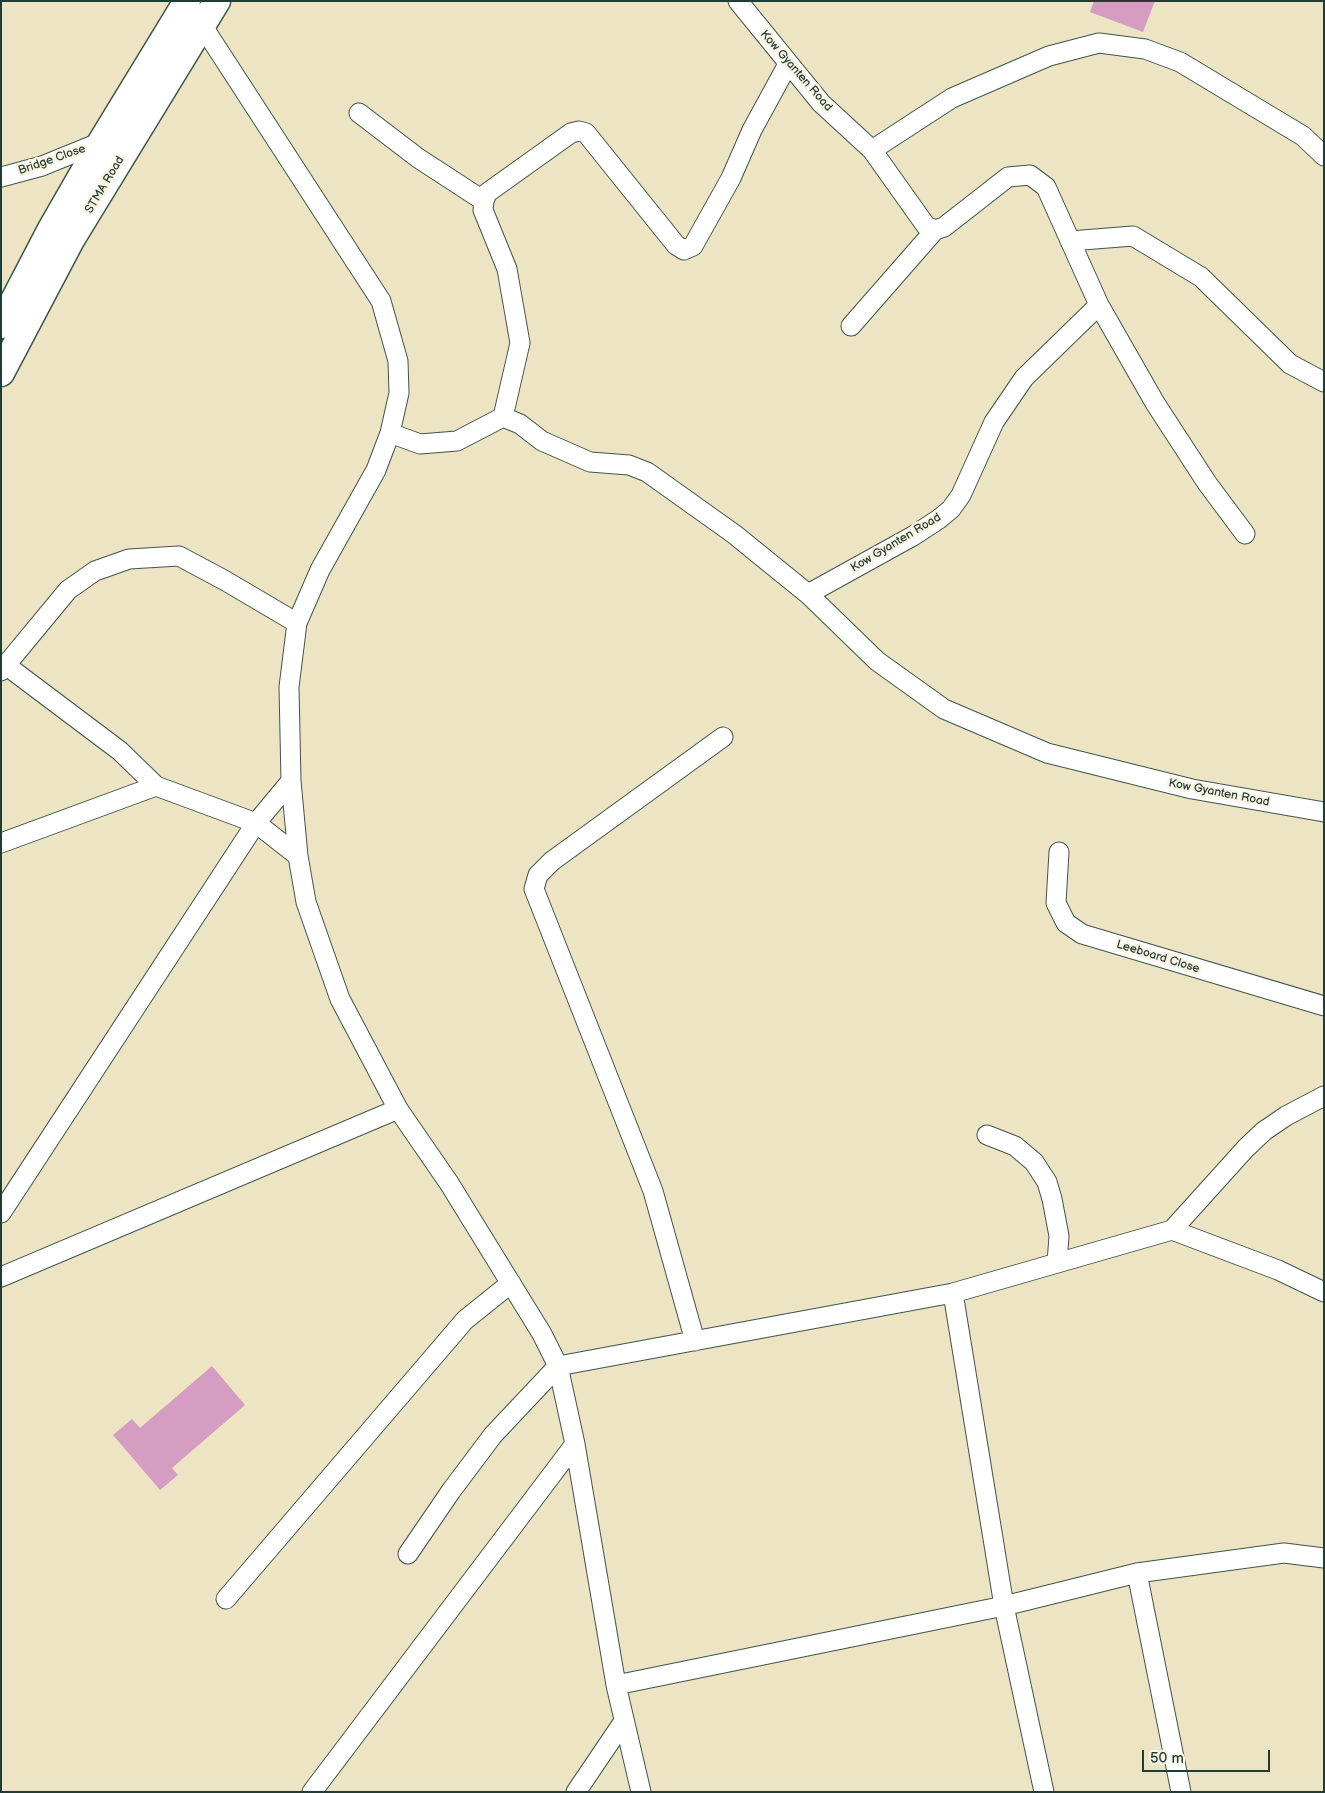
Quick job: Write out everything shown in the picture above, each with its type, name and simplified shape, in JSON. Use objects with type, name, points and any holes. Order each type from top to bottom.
[{"type":"main road","name":"STMA Road","points":[[1,325],[51,229],[101,142],[190,12],[217,1]]},
{"type":"main road","name":"STMA Road","points":[[1,374],[190,12]]},
{"type":"street","name":"Kow Gyanten Road","points":[[738,1],[821,103],[872,150],[926,226],[935,230]]},
{"type":"street","points":[[190,12],[381,300],[398,361],[399,393],[390,433],[376,470],[320,570],[298,623],[289,687],[291,781],[298,856],[306,902],[340,999],[398,1109],[449,1183],[542,1334],[558,1366],[575,1444],[616,1685],[641,1792]]},
{"type":"street","points":[[872,150],[952,98],[1049,56],[1100,43],[1145,49],[1180,62],[1303,136],[1324,156]]},
{"type":"street","points":[[504,418],[520,343],[507,269],[483,210],[484,201],[488,193],[571,133],[579,131],[586,133],[676,244],[684,250],[693,246],[731,178],[752,130],[788,64]]},
{"type":"street","points":[[360,113],[418,158],[484,201]]},
{"type":"street","name":"Bridge Close","points":[[1,177],[42,166],[101,142]]},
{"type":"street","points":[[851,326],[935,230],[944,227],[1008,177],[1030,175],[1046,187],[1098,305],[1155,403],[1206,482],[1245,534]]},
{"type":"street","points":[[1070,241],[1133,236],[1201,277],[1290,364],[1324,382]]},
{"type":"street","name":"Kow Gyanten Road","points":[[1098,305],[1024,378],[994,422],[961,495],[952,508],[913,536],[808,594],[877,661],[944,709],[1047,753],[1192,790],[1324,812]]},
{"type":"street","points":[[390,433],[420,444],[458,441],[484,426],[504,418],[520,424],[542,440],[590,462],[629,465],[647,472],[734,534],[808,594]]},
{"type":"street","points":[[298,623],[179,556],[129,559],[95,571],[68,590],[4,669],[120,751],[156,786],[256,823],[298,856]]},
{"type":"street","points":[[695,1341],[653,1191],[534,889],[538,875],[552,861],[723,737]]},
{"type":"street","points":[[1,1213],[256,823],[291,781]]},
{"type":"street","points":[[1,843],[156,786]]},
{"type":"street","name":"Leeboard Close","points":[[1059,852],[1056,903],[1066,923],[1082,934],[1324,1006]]},
{"type":"street","points":[[408,1554],[451,1491],[493,1435],[558,1366],[953,1293],[1172,1230],[1264,1130],[1324,1096]]},
{"type":"street","points":[[1,1278],[398,1109]]},
{"type":"street","points":[[987,1135],[1015,1146],[1034,1162],[1047,1182],[1059,1236],[1057,1263]]},
{"type":"street","points":[[1172,1230],[1278,1270],[1324,1292]]},
{"type":"street","points":[[226,1599],[465,1320],[511,1283]]},
{"type":"street","points":[[953,1293],[1004,1606],[1044,1792]]},
{"type":"street","points":[[312,1792],[575,1444]]},
{"type":"street","points":[[616,1685],[1004,1606],[1137,1573],[1284,1553],[1324,1558]]},
{"type":"street","points":[[1137,1573],[1181,1792]]},
{"type":"street","points":[[576,1792],[624,1721]]},
{"type":"building","points":[[1094,1],[1155,1],[1143,32],[1090,12]]},
{"type":"building","points":[[212,1366],[245,1405],[172,1468],[178,1475],[160,1490],[113,1435],[132,1419],[140,1428]]}]
